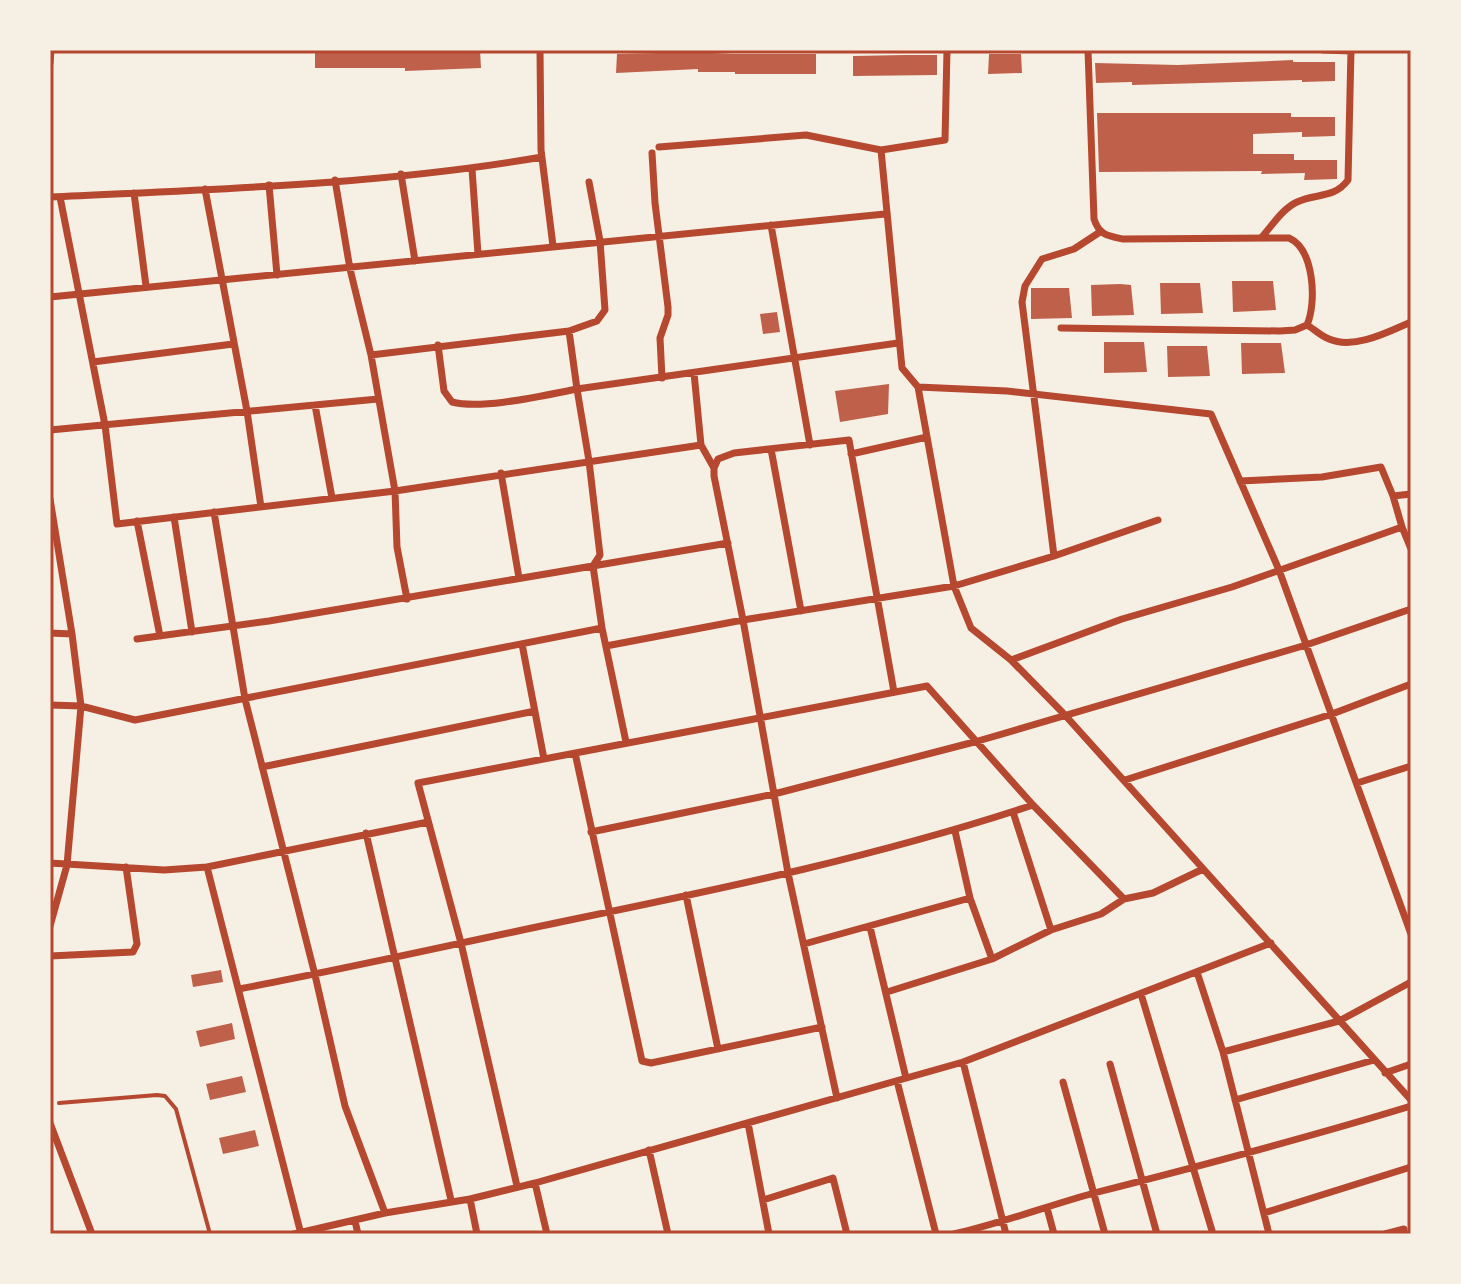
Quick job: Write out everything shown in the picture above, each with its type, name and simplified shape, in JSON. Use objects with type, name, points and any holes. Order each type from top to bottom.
[{"type":"street","points":[[50,63],[51,50]]},
{"type":"street","points":[[540,50],[542,157],[553,246]]},
{"type":"street","points":[[659,147],[806,135],[881,150],[945,140],[947,50]]},
{"type":"street","points":[[1061,328],[1280,331],[1307,325],[1311,317],[1313,294],[1303,248],[1289,238],[1123,239],[1100,232],[1094,219],[1088,50]]},
{"type":"street","points":[[1261,238],[1289,207],[1308,198],[1333,194],[1348,180],[1351,51],[1323,50]]},
{"type":"street","points":[[881,150],[902,368],[918,387],[954,586],[971,628],[1011,660],[1064,714],[1411,1100]]},
{"type":"street","points":[[652,153],[668,307],[660,338],[662,378]]},
{"type":"street","points":[[50,197],[269,185],[472,169],[542,157]]},
{"type":"street","points":[[472,169],[478,254]]},
{"type":"street","points":[[401,174],[415,261]]},
{"type":"street","points":[[335,180],[395,491],[397,547],[407,599]]},
{"type":"street","points":[[371,355],[569,331],[597,321],[605,310],[600,241],[589,182]]},
{"type":"street","points":[[269,185],[277,275]]},
{"type":"street","points":[[205,189],[247,411],[261,507]]},
{"type":"street","points":[[134,193],[146,286]]},
{"type":"street","points":[[60,197],[105,425],[117,524],[395,491],[701,445]]},
{"type":"street","points":[[50,297],[885,214]]},
{"type":"street","points":[[771,225],[810,445]]},
{"type":"street","points":[[1054,556],[1024,325],[1025,286],[1042,259],[1074,249],[1100,232]]},
{"type":"street","points":[[1307,325],[1328,339],[1342,342],[1360,340],[1411,322]]},
{"type":"street","points":[[569,331],[600,555],[593,566],[602,628],[626,742]]},
{"type":"street","points":[[438,345],[444,391],[452,402],[477,403],[898,343]]},
{"type":"street","points":[[93,362],[233,344]]},
{"type":"street","points":[[694,373],[701,445],[714,468],[788,873],[837,1098]]},
{"type":"street","points":[[918,387],[1034,395],[1211,414],[1279,570],[1411,934]]},
{"type":"street","points":[[50,430],[378,399]]},
{"type":"street","points":[[315,405],[332,498]]},
{"type":"street","points":[[851,454],[927,437]]},
{"type":"street","points":[[714,468],[718,459],[724,456],[849,440],[894,692]]},
{"type":"street","points":[[771,449],[801,611]]},
{"type":"street","points":[[1240,481],[1322,477],[1381,467],[1411,549]]},
{"type":"street","points":[[501,473],[519,578]]},
{"type":"street","points":[[1393,496],[1411,494]]},
{"type":"street","points":[[50,499],[81,706],[67,865],[50,926]]},
{"type":"street","points":[[214,512],[245,699],[345,1106],[385,1213]]},
{"type":"street","points":[[174,517],[192,632]]},
{"type":"street","points":[[606,646],[954,586],[1158,520]]},
{"type":"street","points":[[137,521],[160,636]]},
{"type":"street","points":[[1011,660],[1122,619],[1279,570],[1402,527]]},
{"type":"street","points":[[137,639],[407,599],[728,543]]},
{"type":"street","points":[[591,832],[774,794],[978,741],[1306,645],[1411,609]]},
{"type":"street","points":[[50,705],[81,706],[135,720],[602,628]]},
{"type":"street","points":[[50,633],[72,634]]},
{"type":"street","points":[[522,644],[544,759]]},
{"type":"street","points":[[1125,780],[1332,714],[1411,684]]},
{"type":"street","points":[[517,1186],[461,943],[418,783],[927,686],[1033,805],[1124,899]]},
{"type":"street","points":[[262,767],[535,711]]},
{"type":"street","points":[[575,753],[642,1061],[651,1063],[822,1027]]},
{"type":"street","points":[[1357,783],[1411,766]]},
{"type":"street","points":[[239,989],[393,959],[788,873],[955,831],[1033,805]]},
{"type":"street","points":[[1013,812],[1051,930]]},
{"type":"street","points":[[50,863],[164,870],[207,867],[428,822]]},
{"type":"street","points":[[955,831],[970,898],[992,959]]},
{"type":"street","points":[[366,833],[451,1200]]},
{"type":"street","points":[[50,956],[133,952],[137,944],[126,867]]},
{"type":"street","points":[[207,867],[299,1233],[535,1183],[963,1062],[1271,943]]},
{"type":"street","points":[[887,992],[992,959],[1051,930],[1101,914],[1124,899],[1153,893],[1203,869]]},
{"type":"street","points":[[686,895],[718,1049]]},
{"type":"street","points":[[804,944],[970,898]]},
{"type":"street","points":[[870,927],[906,1078]]},
{"type":"street","points":[[1197,972],[1223,1052],[1269,1234]]},
{"type":"street","points":[[1223,1052],[1339,1021],[1411,982]]},
{"type":"street","points":[[1141,994],[1213,1234]]},
{"type":"street","points":[[1235,1100],[1374,1060]]},
{"type":"street","points":[[963,1062],[1006,1234]]},
{"type":"street","points":[[1110,1064],[1157,1234]]},
{"type":"street","points":[[1385,1073],[1411,1064]]},
{"type":"street","points":[[897,1081],[936,1234]]},
{"type":"street","points":[[1063,1082],[1105,1234]]},
{"type":"street","points":[[954,1234],[1003,1223],[1093,1193],[1327,1132],[1411,1106]]},
{"type":"street","points":[[50,1123],[92,1234]]},
{"type":"street","points":[[748,1123],[769,1234]]},
{"type":"street","points":[[649,1150],[668,1234]]},
{"type":"street","points":[[1264,1213],[1411,1167]]},
{"type":"street","points":[[763,1200],[833,1178],[847,1234]]},
{"type":"street","points":[[535,1183],[547,1234]]},
{"type":"street","points":[[470,1199],[477,1234]]},
{"type":"street","points":[[1047,1208],[1054,1234]]},
{"type":"street","points":[[355,1221],[358,1234]]},
{"type":"street","points":[[1385,1234],[1404,1229]]},
{"type":"lane","points":[[59,1103],[157,1095],[171,1101],[176,1109],[210,1234]]},
{"type":"building","points":[[315,50],[480,50],[481,68],[405,71],[405,68],[315,68]]},
{"type":"building","points":[[658,50],[816,54],[816,74],[735,74],[698,72],[698,69],[616,73],[617,54],[658,53]]},
{"type":"building","points":[[989,54],[1021,54],[1022,73],[988,74]]},
{"type":"building","points":[[937,55],[937,75],[853,76],[853,56]]},
{"type":"building","points":[[1293,60],[1335,62],[1335,81],[1096,83],[1095,63],[1178,65]]},
{"type":"building","points":[[1097,113],[1291,113],[1291,117],[1335,117],[1335,136],[1302,137],[1302,132],[1253,134],[1253,154],[1294,154],[1294,160],[1337,160],[1337,179],[1304,180],[1305,173],[1261,174],[1262,171],[1099,172]]},
{"type":"building","points":[[1232,281],[1273,281],[1276,310],[1233,312]]},
{"type":"building","points":[[1160,283],[1200,283],[1203,313],[1161,314]]},
{"type":"building","points":[[1091,285],[1131,285],[1134,315],[1092,316]]},
{"type":"building","points":[[1031,288],[1069,288],[1072,318],[1031,319]]},
{"type":"building","points":[[777,312],[780,332],[763,334],[760,314]]},
{"type":"building","points":[[1104,342],[1144,342],[1147,372],[1104,373]]},
{"type":"building","points":[[1241,343],[1281,343],[1285,373],[1242,374]]},
{"type":"building","points":[[1167,346],[1207,346],[1210,376],[1168,377]]},
{"type":"building","points":[[889,384],[888,414],[840,422],[835,391]]},
{"type":"building","points":[[221,970],[223,982],[193,987],[191,975]]},
{"type":"building","points":[[232,1023],[235,1039],[200,1047],[196,1031]]},
{"type":"building","points":[[242,1076],[246,1092],[210,1100],[206,1084]]},
{"type":"building","points":[[255,1130],[259,1146],[223,1154],[219,1138]]}]
